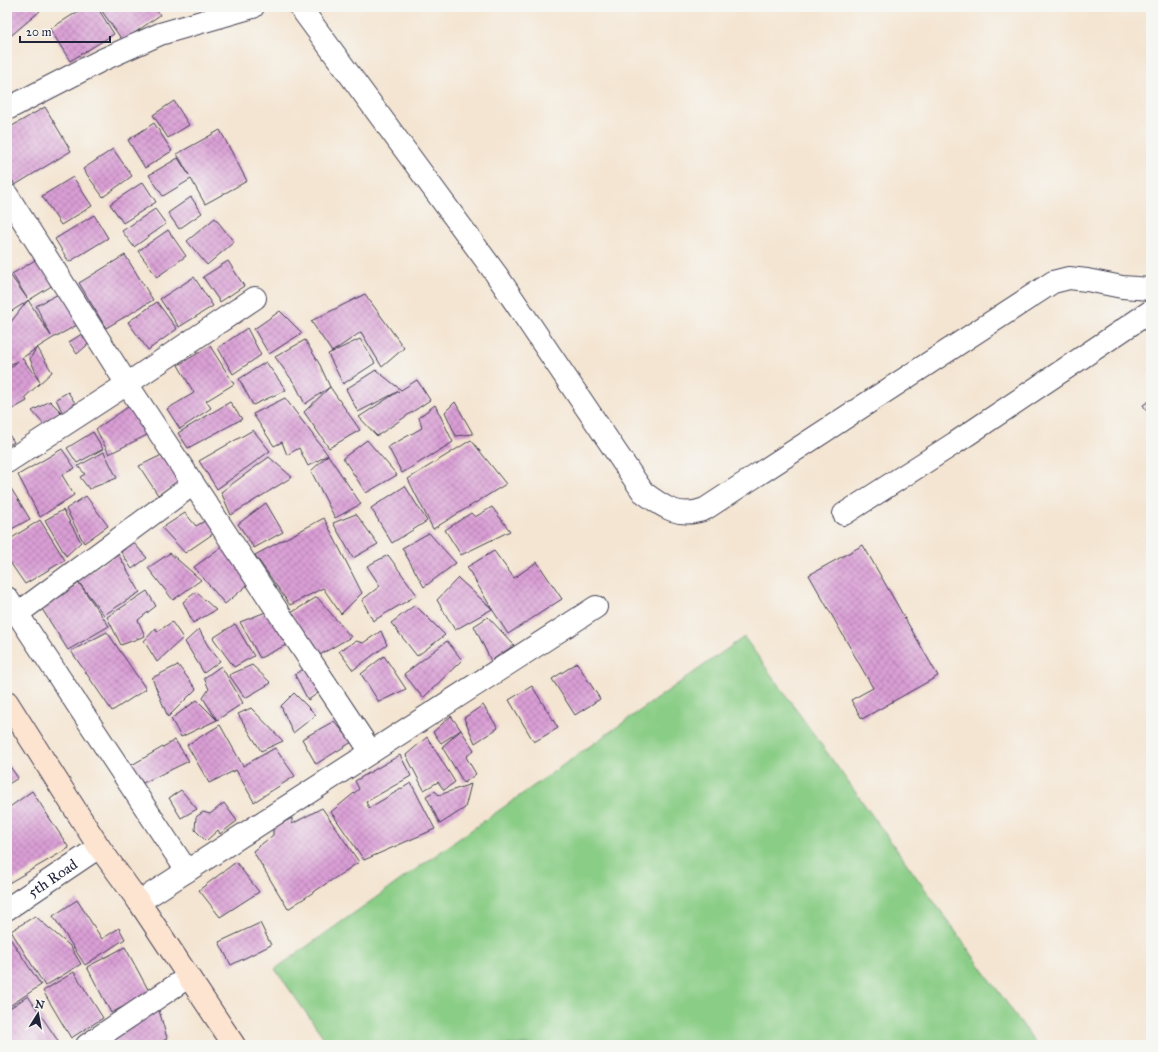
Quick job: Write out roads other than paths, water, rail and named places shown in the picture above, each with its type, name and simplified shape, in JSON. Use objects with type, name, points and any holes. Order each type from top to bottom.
[{"type":"main road","points":[[7,702],[99,847],[139,902],[234,1045]]},
{"type":"street","points":[[7,109],[102,60],[160,34],[254,7]]},
{"type":"street","points":[[300,7],[496,274],[643,492],[658,503],[673,511],[695,513],[705,509],[1053,282],[1070,278],[1122,287],[1151,289]]},
{"type":"street","points":[[7,195],[127,384],[371,752]]},
{"type":"street","points":[[7,462],[255,298]]},
{"type":"street","points":[[844,514],[955,443],[1151,311]]},
{"type":"street","points":[[187,871],[12,606],[193,484]]},
{"type":"street","points":[[139,902],[596,608]]},
{"type":"street","name":"5th Road","points":[[7,909],[99,847]]},
{"type":"street","points":[[87,1045],[188,977]]}]
